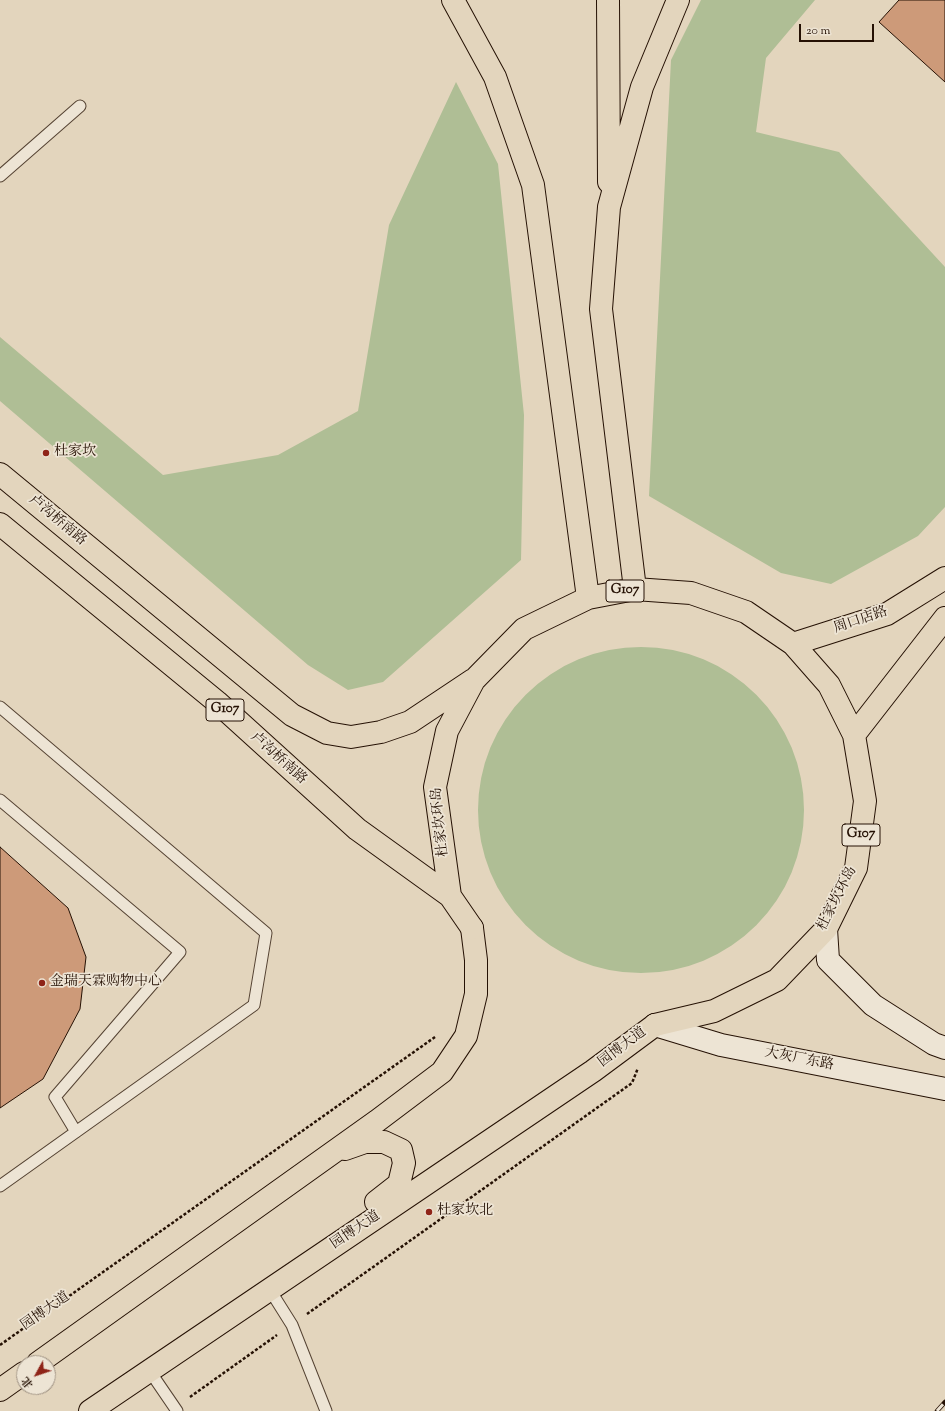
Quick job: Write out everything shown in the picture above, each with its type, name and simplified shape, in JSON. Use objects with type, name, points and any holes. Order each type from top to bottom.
[{"type":"main road","points":[[453,0],[495,77],[533,185],[588,598]]},
{"type":"main road","points":[[608,0],[609,207],[601,309],[635,590]]},
{"type":"main road","points":[[609,207],[642,87],[665,28],[678,0]]},
{"type":"main road","name":"卢沟桥南路","points":[[0,474],[292,715],[327,733],[351,737],[381,732],[410,722],[474,680]]},
{"type":"main road","name":"卢沟桥南路","points":[[0,524],[217,702],[357,829],[450,896]]},
{"type":"main road","name":"周口店路","points":[[793,644],[887,614],[945,578]]},
{"type":"main road","name":"杜家坎环岛","points":[[331,1154],[442,1072],[466,1036],[476,994],[476,960],[472,928],[450,896],[435,787],[447,731],[474,680],[524,629],[588,598],[635,590],[691,593],[746,612],[793,644],[829,686],[854,735],[865,801],[856,868],[826,929],[777,980],[714,1011],[655,1025]]},
{"type":"main road","points":[[854,735],[945,618]]},
{"type":"main road","points":[[826,929],[828,960],[873,1005],[934,1044],[945,1048]]},
{"type":"main road","name":"大灰厂东路","points":[[655,1025],[722,1045],[945,1089]]},
{"type":"main road","name":"园博大道","points":[[90,1411],[593,1071],[655,1025]]},
{"type":"main road","points":[[49,1355],[331,1154],[366,1142],[384,1142],[401,1150],[404,1163],[399,1184],[353,1218],[317,1257]]},
{"type":"main road","points":[[0,1390],[16,1379]]},
{"type":"lane","points":[[0,176],[80,106]]},
{"type":"lane","points":[[0,708],[266,933],[254,1005],[0,1186]]},
{"type":"lane","points":[[0,800],[180,952],[55,1097],[76,1132]]},
{"type":"lane","points":[[270,1290],[292,1325],[326,1411]]},
{"type":"lane","points":[[149,1370],[176,1409]]},
{"type":"path","name":"园博大道","points":[[0,1345],[440,1032]]},
{"type":"path","name":"园博大道","points":[[176,1409],[632,1083],[641,1061]]},
{"type":"green space","points":[[701,0],[815,0],[766,58],[756,132],[839,152],[945,267],[945,507],[918,536],[831,584],[781,573],[649,496],[671,60]]},
{"type":"green space","points":[[456,82],[498,164],[524,415],[521,560],[383,682],[348,690],[308,665],[0,401],[0,337],[163,475],[278,455],[358,411],[389,225]]},
{"type":"green space","points":[[641,647],[673,650],[703,659],[732,674],[756,695],[777,719],[792,748],[801,778],[804,810],[801,842],[792,872],[777,901],[756,925],[732,946],[703,961],[673,970],[641,973],[609,970],[579,961],[550,946],[526,925],[505,901],[490,872],[481,842],[478,810],[481,778],[490,748],[505,719],[526,695],[550,674],[579,659],[609,650]]},
{"type":"building","points":[[899,0],[945,0],[945,82],[879,22]]},
{"type":"building","name":"金瑞天霖购物中心","points":[[0,847],[68,908],[86,957],[80,1009],[43,1079],[0,1108]]},
{"type":"railway","points":[[937,1411],[945,1402]]},
{"type":"place","name":"杜家坎","points":[[46,453]]},
{"type":"place","name":"金瑞天霖购物中心","points":[[42,983]]},
{"type":"place","name":"杜家坎北","points":[[429,1212]]}]
